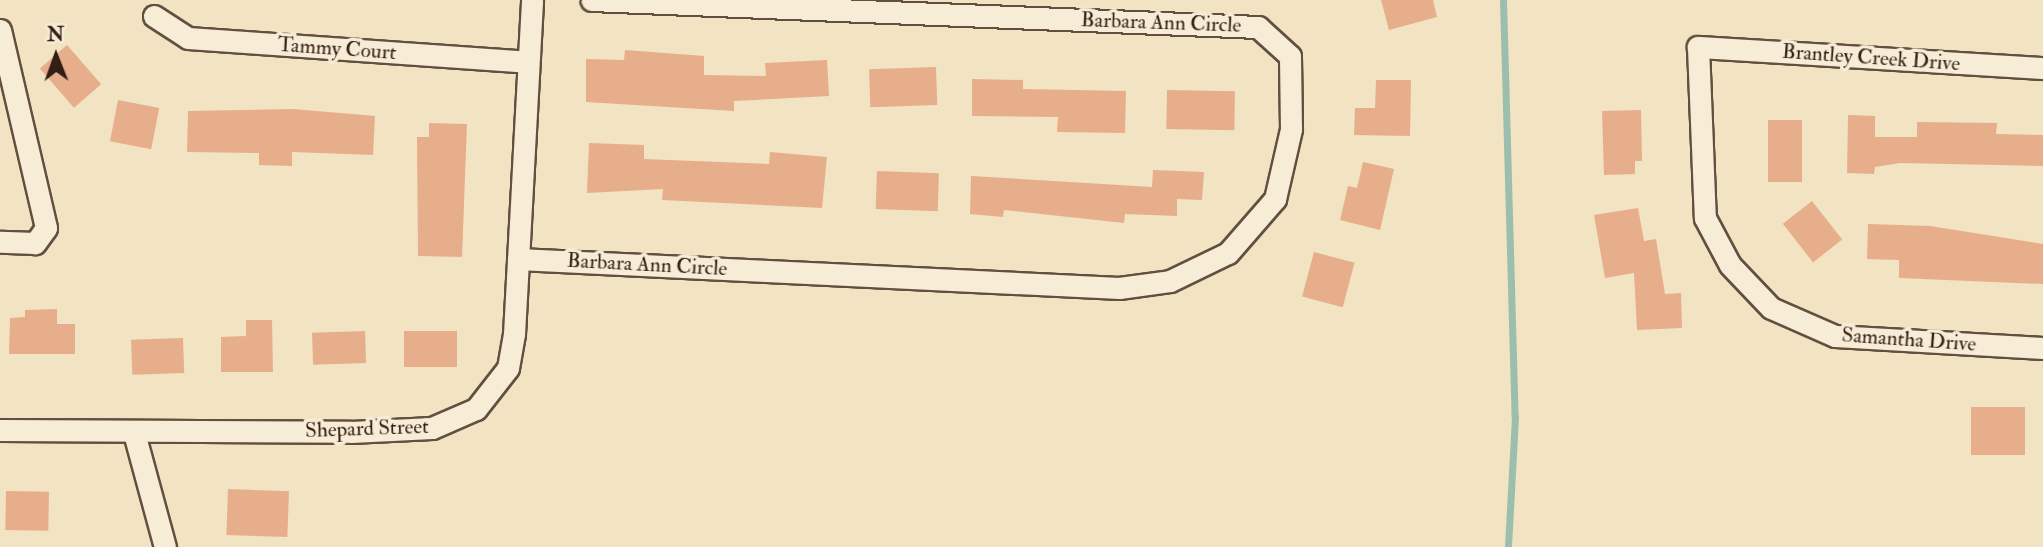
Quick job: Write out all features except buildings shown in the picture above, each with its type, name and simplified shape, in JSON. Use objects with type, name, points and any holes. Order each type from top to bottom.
[{"type":"street","name":"Shepard Street","points":[[0,430],[134,433],[351,432],[458,422],[476,410],[508,368],[519,259],[532,0]]},
{"type":"street","name":"Barbara Ann Circle","points":[[519,259],[1119,288],[1170,281],[1228,253],[1275,199],[1291,129],[1290,56],[1258,27],[592,0]]},
{"type":"street","name":"Tammy Court","points":[[153,16],[188,38],[527,62]]},
{"type":"street","points":[[0,30],[46,228],[35,243],[0,242]]},
{"type":"street","name":"Brantley Creek Drive","points":[[1698,47],[2043,68]]},
{"type":"street","name":"Samantha Drive","points":[[1698,47],[1705,218],[1730,265],[1771,308],[1835,336],[2043,348]]},
{"type":"street","points":[[134,433],[165,547]]},
{"type":"waterway","points":[[1503,0],[1515,417],[1508,547]]}]
